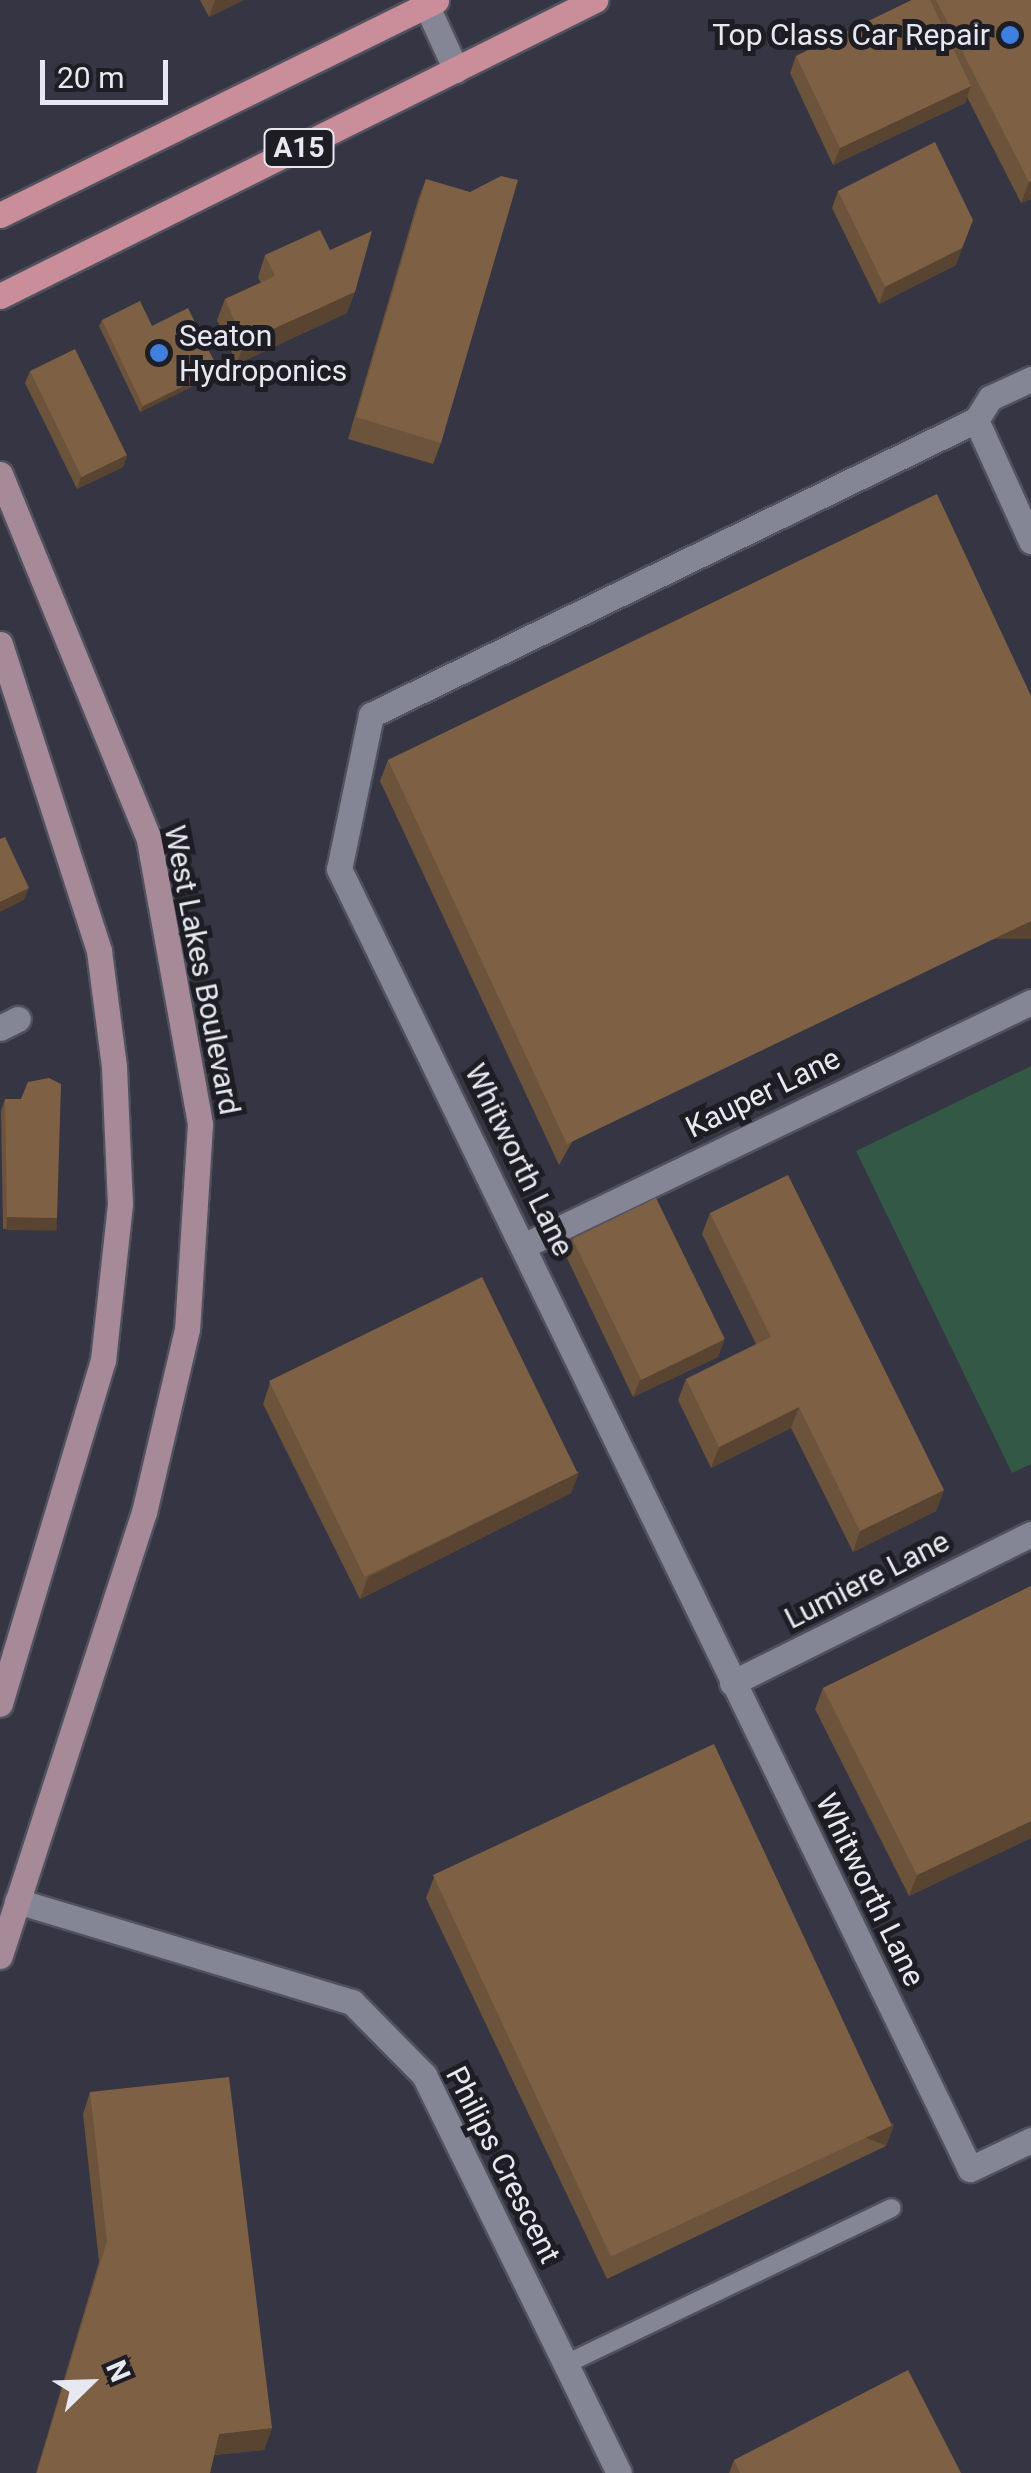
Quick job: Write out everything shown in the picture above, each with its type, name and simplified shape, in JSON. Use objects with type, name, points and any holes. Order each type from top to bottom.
[{"type":"main road","name":"A15","points":[[0,296],[595,0]]},
{"type":"main road","name":"A15","points":[[0,214],[429,2]]},
{"type":"main road","points":[[0,198],[32,199]]},
{"type":"main road","name":"West Lakes Boulevard","points":[[0,474],[149,840],[200,1124],[183,1347],[144,1512],[9,1898],[0,1956]]},
{"type":"main road","points":[[0,644],[99,951],[114,1067],[120,1204],[103,1360],[0,1704]]},
{"type":"street","points":[[429,2],[456,70]]},
{"type":"street","points":[[1031,379],[990,398],[976,420],[1031,542]]},
{"type":"street","name":"Whitworth Lane","points":[[976,420],[370,715],[339,869],[970,2169],[1031,2140]]},
{"type":"street","name":"Kauper Lane","points":[[524,1245],[1031,1002]]},
{"type":"street","name":"Lumiere Lane","points":[[732,1684],[1031,1534]]},
{"type":"street","name":"Philips Crescent","points":[[9,1898],[352,2002],[424,2075],[619,2473]]},
{"type":"lane","points":[[566,2364],[892,2208]]},
{"type":"green space","points":[[1031,1066],[1031,1464],[1012,1473],[856,1151]]},
{"type":"building","points":[[912,0],[930,0],[971,86],[840,148],[796,56]]},
{"type":"building","points":[[936,0],[1031,0],[1031,181],[1029,182]]},
{"type":"building","points":[[935,142],[973,220],[962,248],[885,287],[838,191]]},
{"type":"building","points":[[501,176],[518,180],[441,443],[356,417],[426,179],[470,192]]},
{"type":"building","points":[[320,230],[330,250],[372,231],[355,292],[244,342],[225,299],[275,276],[265,255]]},
{"type":"building","name":"Seaton Hydroponics","points":[[140,301],[152,326],[188,308],[218,369],[143,406],[102,320]]},
{"type":"building","points":[[75,349],[127,455],[82,477],[30,371]]},
{"type":"building","points":[[937,494],[1031,696],[1031,921],[567,1144],[388,760]]},
{"type":"building","points":[[5,837],[29,888],[0,902],[0,839]]},
{"type":"building","points":[[49,1078],[61,1084],[57,1218],[7,1217],[5,1099],[21,1099],[28,1082]]},
{"type":"building","points":[[788,1175],[944,1490],[860,1531],[799,1407],[719,1447],[686,1379],[771,1337],[710,1213]]},
{"type":"building","points":[[656,1198],[725,1339],[641,1380],[572,1239]]},
{"type":"building","points":[[482,1277],[578,1473],[365,1577],[269,1381]]},
{"type":"building","points":[[1031,1586],[1031,1821],[917,1875],[823,1688]]},
{"type":"building","points":[[714,1744],[892,2126],[611,2257],[433,1875]]},
{"type":"building","points":[[229,2077],[272,2428],[219,2434],[210,2473],[37,2473],[107,2241],[90,2092]]},
{"type":"building","points":[[908,2370],[961,2473],[740,2473],[734,2460]]},
{"type":"place","name":"Top Class Car Repair","points":[[1010,35]]},
{"type":"place","name":"Seaton Hydroponics","points":[[159,353]]}]
